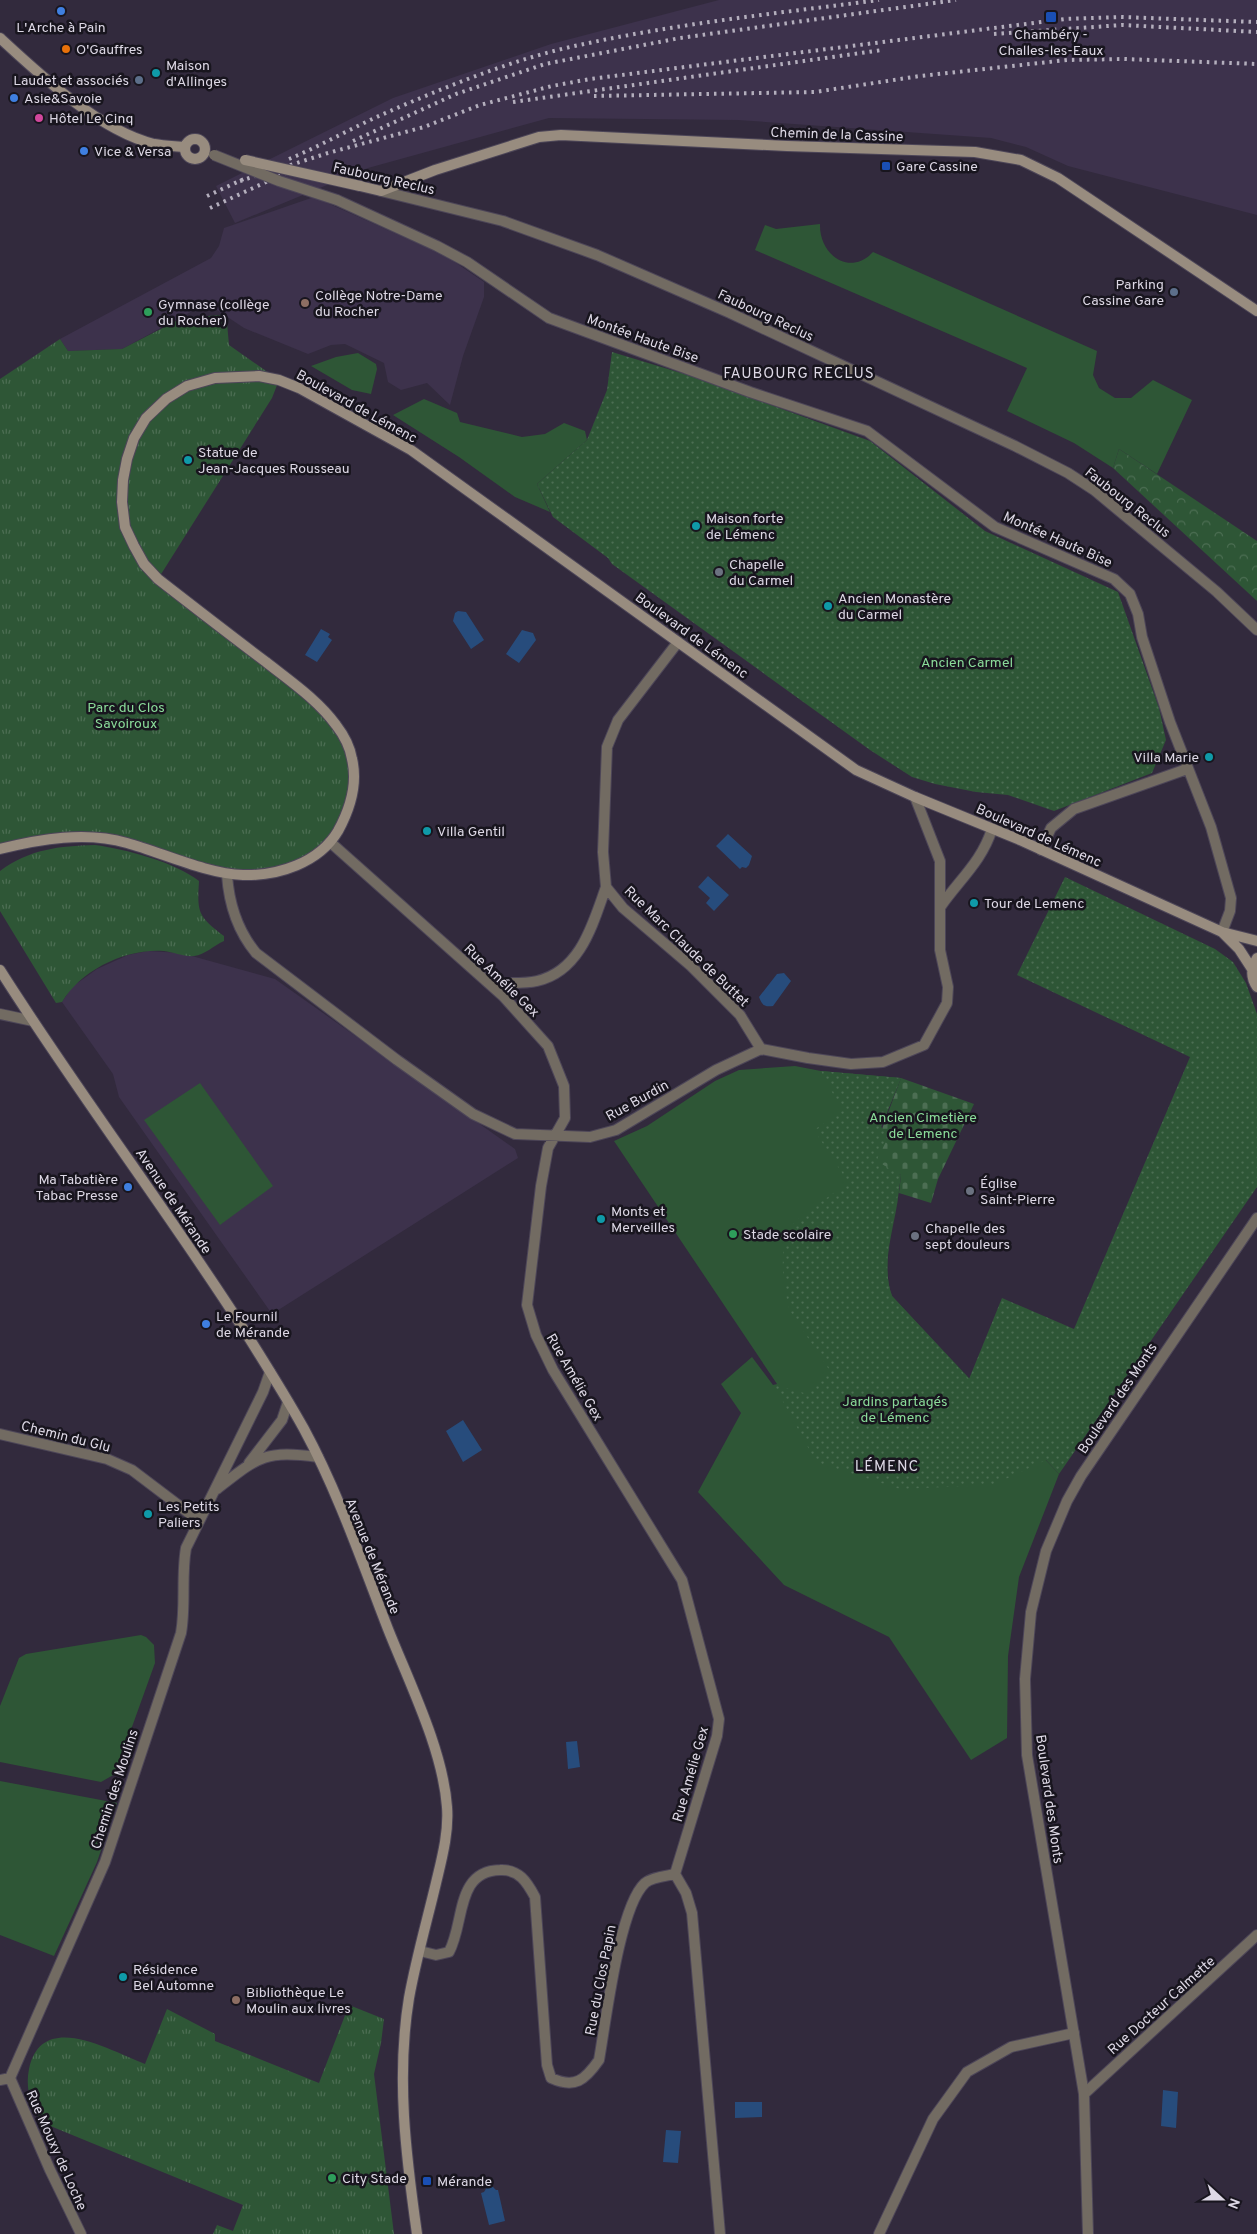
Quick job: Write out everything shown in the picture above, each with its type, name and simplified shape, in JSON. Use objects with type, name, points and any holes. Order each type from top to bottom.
[{"type":"main road","name":"Faubourg Reclus","points":[[0,38],[75,103],[114,127],[154,143],[185,147],[189,141],[198,140],[209,153],[381,191]]},
{"type":"main road","name":"Chemin de la Cassine","points":[[381,191],[435,170],[539,137],[561,135],[975,152],[1021,160],[1058,178],[1257,311]]},
{"type":"main road","name":"Boulevard de Lémenc","points":[[0,849],[29,842],[53,839],[95,838],[124,842],[227,875],[263,875],[296,866],[310,858],[330,842],[338,830],[354,793],[352,758],[337,725],[325,712],[283,676],[158,579],[144,564],[124,526],[123,480],[134,438],[146,418],[166,399],[187,386],[216,378],[259,376],[278,380],[299,388],[411,450],[856,770],[1041,850],[1222,932],[1257,941]]},
{"type":"main road","name":"Boulevard de Lémenc","points":[[1222,932],[1239,949],[1252,969],[1252,975],[1257,987]]},
{"type":"main road","points":[[1252,969],[1257,958]]},
{"type":"main road","name":"Avenue de Mérande","points":[[0,970],[33,1021],[157,1198],[288,1402],[318,1457],[422,1714],[445,1793],[447,1811],[445,1838],[409,1998],[403,2060],[402,2119],[417,2234]]},
{"type":"street","name":"Montée Haute Bise","points":[[209,153],[279,181],[337,200],[437,246],[467,262],[549,318],[750,392],[867,431],[995,527],[1114,579],[1130,594],[1138,614],[1142,638],[1187,769],[1211,827],[1231,898],[1230,911],[1222,932]]},
{"type":"street","name":"Faubourg Reclus","points":[[381,191],[503,220],[597,254],[747,320],[1015,446],[1068,473],[1094,490],[1217,592],[1257,630]]},
{"type":"street","name":"Rue Marc Claude de Buttet","points":[[678,642],[618,720],[607,747],[603,852],[606,887],[624,908],[691,966],[740,1015],[762,1049]]},
{"type":"street","points":[[1041,850],[1051,828],[1074,809],[1187,769]]},
{"type":"street","points":[[762,1049],[851,1064],[883,1062],[924,1045],[946,1002],[948,987],[940,950],[940,862],[915,797]]},
{"type":"street","points":[[941,906],[979,860],[987,846],[992,829]]},
{"type":"street","name":"Rue Amélie Gex","points":[[330,842],[503,996],[548,1046],[564,1086],[565,1118],[548,1148],[541,1186],[527,1304],[536,1335],[553,1370],[682,1580],[719,1719],[717,1736],[675,1874]]},
{"type":"street","name":"Rue Burdin","points":[[227,875],[232,912],[246,941],[256,953],[397,1060],[474,1114],[515,1134],[590,1137],[616,1130],[716,1070],[762,1049]]},
{"type":"street","points":[[503,996],[510,983],[538,981],[566,967],[587,940],[606,887]]},
{"type":"street","points":[[1257,987],[1257,995]]},
{"type":"street","points":[[0,1014],[33,1021]]},
{"type":"street","name":"Boulevard des Monts","points":[[1088,2234],[1084,2094],[1027,1755],[1025,1679],[1031,1612],[1046,1551],[1067,1501],[1081,1476],[1257,1218]]},
{"type":"street","name":"Chemin des Moulins","points":[[5,2079],[105,1862],[181,1633],[186,1548],[198,1520],[263,1392],[270,1372]]},
{"type":"street","name":"Chemin des Moulins","points":[[214,1491],[247,1465],[282,1420],[288,1402]]},
{"type":"street","name":"Chemin du Glu","points":[[0,1434],[107,1459],[132,1470],[198,1520]]},
{"type":"street","name":"Chemin des Moulins","points":[[247,1465],[272,1455],[318,1457]]},
{"type":"street","name":"Rue du Clos Papin","points":[[420,1951],[436,1955],[449,1952],[455,1941],[462,1904],[474,1880],[492,1870],[517,1873],[528,1883],[535,1897],[546,2065],[551,2078],[563,2083],[580,2081],[589,2074],[599,2060],[622,1932],[635,1897],[646,1882],[675,1874]]},
{"type":"street","points":[[675,1874],[686,1892],[692,1913],[720,2234]]},
{"type":"street","name":"Rue Docteur Calmette","points":[[1084,2094],[1257,1936]]},
{"type":"street","points":[[880,2234],[933,2119],[967,2072],[1011,2047],[1074,2033]]},
{"type":"street","name":"Rue Mouxy de Loche","points":[[5,2079],[81,2234]]},
{"type":"shaded area","points":[[719,0],[1257,0],[1257,215],[1068,166],[1026,147],[991,138],[738,120],[549,118],[368,168],[235,223],[216,186],[393,98],[551,44]]},
{"type":"shaded area","name":"Collège Notre-Dame du Rocher","points":[[314,197],[446,256],[484,282],[484,297],[463,356],[450,405],[427,383],[401,390],[388,382],[384,363],[345,344],[331,345],[308,354],[244,328],[214,308],[198,308],[122,349],[68,351],[60,339],[211,258],[219,246],[224,228]]},
{"type":"shaded area","points":[[148,951],[181,953],[275,979],[515,1149],[518,1158],[272,1314],[119,1097],[113,1074],[62,1002],[72,987],[97,969],[128,955]]},
{"type":"green space","points":[[820,224],[821,235],[825,245],[830,253],[838,259],[855,263],[873,252],[1097,351],[1093,375],[1099,388],[1115,398],[1131,398],[1153,380],[1192,400],[1157,474],[1119,449],[1113,468],[1074,443],[1007,411],[1027,368],[755,250],[765,225],[776,229]]},
{"type":"green space","name":"Parc du Clos Savoiroux","points":[[221,315],[227,323],[229,345],[279,380],[272,398],[158,579],[283,676],[337,725],[354,776],[338,830],[310,859],[244,875],[95,838],[0,849],[0,379],[60,339],[68,351],[122,349],[182,318]]},
{"type":"green space","name":"Ancien Carmel","points":[[612,352],[691,376],[870,441],[985,531],[1118,592],[1159,708],[1166,740],[1152,773],[1054,811],[1008,795],[976,792],[935,784],[912,777],[870,750],[612,564],[608,558],[553,517],[537,484],[587,440],[607,390]]},
{"type":"green space","points":[[358,353],[376,364],[377,369],[371,394],[352,390],[311,366],[336,357]]},
{"type":"green space","points":[[424,399],[457,413],[460,422],[522,437],[545,434],[564,423],[585,431],[587,440],[537,484],[550,512],[515,497],[459,457],[393,415]]},
{"type":"green space","points":[[1119,449],[1257,541],[1257,601],[1113,468]]},
{"type":"green space","points":[[95,845],[149,857],[177,868],[199,881],[198,900],[201,913],[224,936],[224,941],[202,954],[194,956],[164,951],[149,951],[120,957],[93,971],[70,990],[62,1002],[56,1003],[0,911],[0,871],[34,853],[69,846]]},
{"type":"green space","name":"Jardins partagés de Lémenc","points":[[1065,877],[1215,949],[1233,962],[1246,983],[1257,1014],[1257,1187],[1059,1474],[1046,1460],[993,1485],[900,1489],[816,1462],[774,1385],[804,1393],[830,1371],[790,1311],[785,1291],[783,1266],[785,1243],[788,1232],[793,1224],[848,1182],[814,1130],[842,1111],[821,1071],[901,1078],[881,1127],[889,1136],[876,1161],[901,1175],[888,1252],[888,1283],[892,1296],[969,1379],[1002,1298],[1074,1329],[1190,1057],[1017,975]]},
{"type":"green space","name":"Jardins partagés de Lémenc","points":[[795,1066],[821,1071],[901,1078],[881,1127],[894,1148],[899,1169],[899,1190],[888,1254],[888,1275],[892,1296],[1059,1474],[1019,1577],[1008,1656],[1007,1738],[971,1760],[889,1637],[784,1585],[698,1492],[741,1413],[721,1384],[752,1357],[773,1385],[777,1384],[614,1141],[647,1126],[715,1081],[739,1070]]},
{"type":"green space","name":"Ancien Cimetière de Lemenc","points":[[901,1078],[974,1104],[938,1179],[931,1203],[899,1193],[901,1175],[876,1161],[888,1136],[882,1129]]},
{"type":"green space","points":[[200,1083],[273,1186],[220,1225],[144,1120]]},
{"type":"green space","points":[[141,1635],[154,1645],[155,1663],[115,1774],[101,1782],[0,1762],[0,1706],[19,1658],[26,1654]]},
{"type":"green space","points":[[0,1781],[117,1803],[97,1862],[54,1956],[0,1935]]},
{"type":"green space","points":[[349,2005],[384,2019],[374,2074],[394,2234],[213,2234],[217,2225],[233,2231],[243,2205],[43,2123],[32,2105],[28,2084],[29,2069],[36,2051],[48,2041],[62,2038],[79,2039],[145,2064],[167,2009],[215,2034],[215,2041],[319,2083]]},
{"type":"water","points":[[458,611],[466,612],[484,640],[471,649],[453,621],[455,613]]},
{"type":"water","points":[[321,629],[330,634],[328,637],[332,640],[317,662],[305,655]]},
{"type":"water","points":[[522,630],[533,633],[536,640],[519,663],[506,654]]},
{"type":"water","points":[[728,834],[752,856],[746,868],[742,867],[740,869],[716,846]]},
{"type":"water","points":[[708,876],[729,895],[714,911],[706,903],[710,898],[698,887]]},
{"type":"water","points":[[784,973],[791,981],[773,1006],[764,1005],[759,997],[777,974]]},
{"type":"water","points":[[463,1420],[482,1450],[463,1462],[446,1431]]},
{"type":"water","points":[[577,1741],[580,1767],[568,1769],[566,1742]]},
{"type":"water","points":[[1163,2090],[1178,2092],[1176,2128],[1161,2126]]},
{"type":"water","points":[[735,2102],[762,2102],[762,2117],[735,2118]]},
{"type":"water","points":[[666,2130],[681,2131],[678,2163],[663,2162]]},
{"type":"water","points":[[487,2187],[493,2187],[498,2190],[505,2221],[489,2225],[481,2193]]},
{"type":"railway","points":[[289,159],[430,94],[532,57],[584,44],[694,24],[879,0]]},
{"type":"railway","points":[[353,141],[456,94],[545,64],[680,38],[956,0]]},
{"type":"railway","points":[[240,181],[328,153],[424,127],[480,105],[552,86],[590,79],[1065,19],[1121,17],[1257,22]]},
{"type":"railway","points":[[994,34],[1122,25],[1257,32]]},
{"type":"railway","points":[[513,102],[882,50]]},
{"type":"railway","points":[[594,96],[815,92],[920,76],[1067,60],[1124,59],[1257,64]]},
{"type":"railway","points":[[210,208],[292,170]]},
{"type":"railway","points":[[207,196],[246,178]]},
{"type":"place","name":"L'Arche à Pain","points":[[61,11]]},
{"type":"place","name":"Chambéry - Challes-les-Eaux","points":[[1051,17]]},
{"type":"place","name":"O'Gauffres","points":[[66,49]]},
{"type":"place","name":"Maison d'Allinges","points":[[156,73]]},
{"type":"place","name":"Laudet et associés","points":[[139,80]]},
{"type":"place","name":"Asie&Savoie","points":[[14,98]]},
{"type":"place","name":"Hôtel Le Cinq","points":[[39,118]]},
{"type":"place","name":"Vice & Versa","points":[[84,151]]},
{"type":"place","name":"Gare Cassine","points":[[886,166]]},
{"type":"place","name":"Parking Cassine Gare","points":[[1174,292]]},
{"type":"place","name":"Collège Notre-Dame du Rocher","points":[[305,303]]},
{"type":"place","name":"Gymnase (collège du Rocher)","points":[[148,312]]},
{"type":"place","name":"Statue de Jean-Jacques Rousseau","points":[[188,460]]},
{"type":"place","name":"Maison forte de Lémenc","points":[[696,526]]},
{"type":"place","name":"Chapelle du Carmel","points":[[719,572]]},
{"type":"place","name":"Ancien Monastère du Carmel","points":[[828,606]]},
{"type":"place","name":"Villa Marie","points":[[1209,757]]},
{"type":"place","name":"Villa Gentil","points":[[427,831]]},
{"type":"place","name":"Tour de Lemenc","points":[[974,903]]},
{"type":"place","name":"Ma Tabatière Tabac Presse","points":[[128,1187]]},
{"type":"place","name":"Église Saint-Pierre","points":[[970,1191]]},
{"type":"place","name":"Monts et Merveilles","points":[[601,1219]]},
{"type":"place","name":"Stade scolaire","points":[[733,1234]]},
{"type":"place","name":"Chapelle des sept douleurs","points":[[915,1236]]},
{"type":"place","name":"Le Fournil de Mérande","points":[[206,1324]]},
{"type":"place","name":"Les Petits Paliers","points":[[148,1514]]},
{"type":"place","name":"Résidence Bel Automne","points":[[123,1977]]},
{"type":"place","name":"Bibliothèque Le Moulin aux livres","points":[[236,2000]]},
{"type":"place","name":"City Stade","points":[[332,2178]]},
{"type":"place","name":"Mérande","points":[[427,2181]]},
{"type":"district","name":"FAUBOURG RECLUS","points":[[799,373]]},
{"type":"district","name":"LÉMENC","points":[[887,1466]]}]
